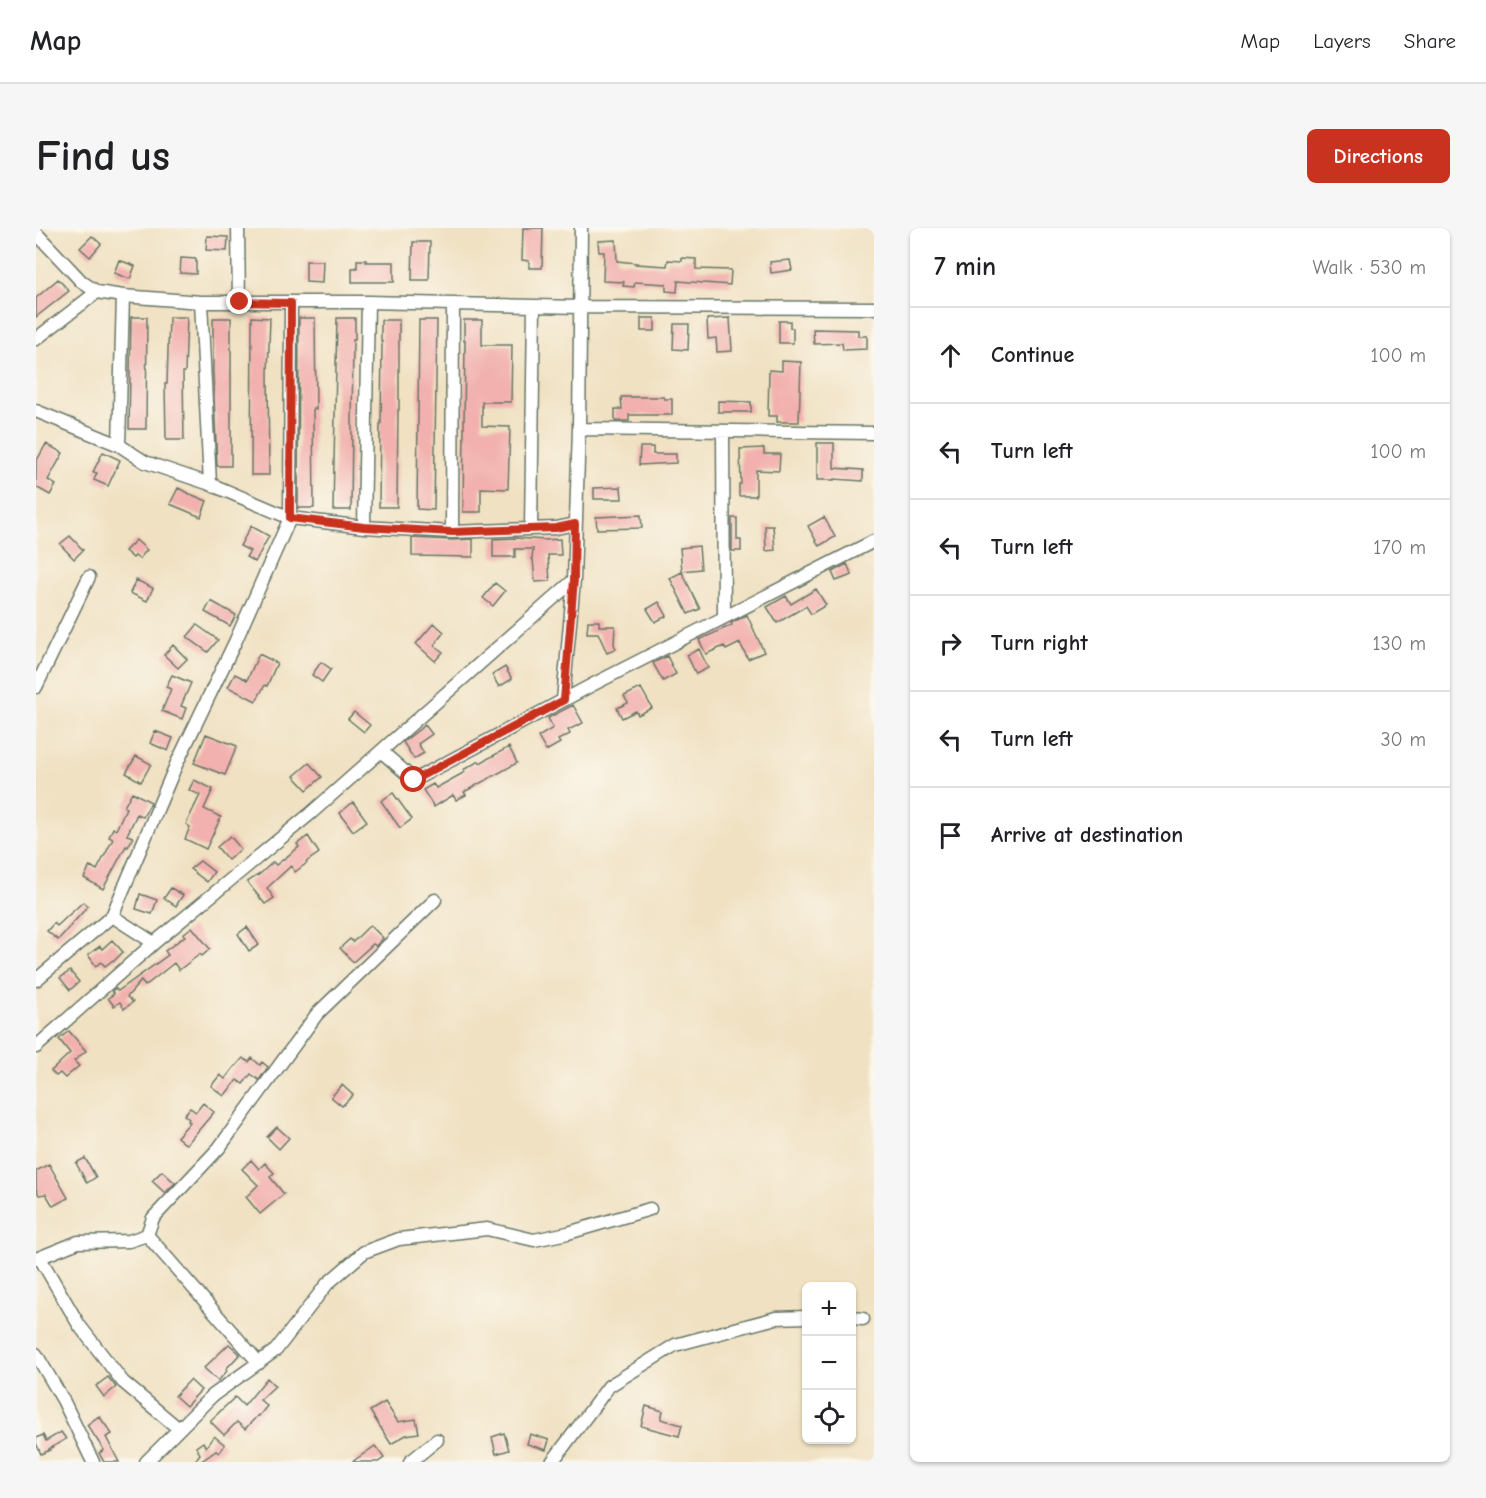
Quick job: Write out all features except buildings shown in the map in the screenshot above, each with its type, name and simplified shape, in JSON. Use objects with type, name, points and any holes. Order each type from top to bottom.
[{"type":"street","points":[[238,228],[240,302]]},
{"type":"street","points":[[564,700],[574,580],[579,429],[581,228]]},
{"type":"street","points":[[36,233],[82,282],[98,292],[123,296],[201,302],[874,308]]},
{"type":"street","points":[[36,339],[98,292]]},
{"type":"street","points":[[119,444],[123,296]]},
{"type":"street","points":[[201,302],[210,484]]},
{"type":"street","points":[[364,527],[368,302]]},
{"type":"street","points":[[36,980],[112,916],[176,765],[236,640],[290,518],[291,303]]},
{"type":"street","points":[[452,532],[453,304]]},
{"type":"street","points":[[531,529],[534,306]]},
{"type":"street","points":[[36,411],[119,444],[145,462],[210,484],[290,518],[364,527],[452,532],[556,528],[575,524]]},
{"type":"street","points":[[579,429],[874,433]]},
{"type":"street","points":[[723,431],[724,617]]},
{"type":"street","points":[[381,751],[414,780],[564,700],[874,541]]},
{"type":"street","points":[[36,687],[88,577]]},
{"type":"street","points":[[36,1047],[154,943],[310,814],[574,580]]},
{"type":"street","points":[[147,1235],[153,1218],[219,1148],[317,1014],[435,900]]},
{"type":"street","points":[[112,916],[154,943]]},
{"type":"street","points":[[146,1462],[212,1396],[276,1350],[327,1284],[364,1252],[399,1239],[487,1229],[534,1240],[568,1233],[650,1209]]},
{"type":"street","points":[[147,1235],[129,1241],[78,1242],[38,1258],[79,1325],[123,1382],[179,1429]]},
{"type":"street","points":[[147,1235],[259,1363]]},
{"type":"street","points":[[552,1462],[609,1386],[675,1345],[776,1318],[802,1317]]},
{"type":"street","points":[[36,1354],[63,1400],[93,1462]]},
{"type":"street","points":[[410,1462],[437,1440]]},
{"type":"route","points":[[240,302],[291,303],[290,518],[364,527],[452,532],[556,528],[575,524],[574,580],[564,700],[414,780]]}]
